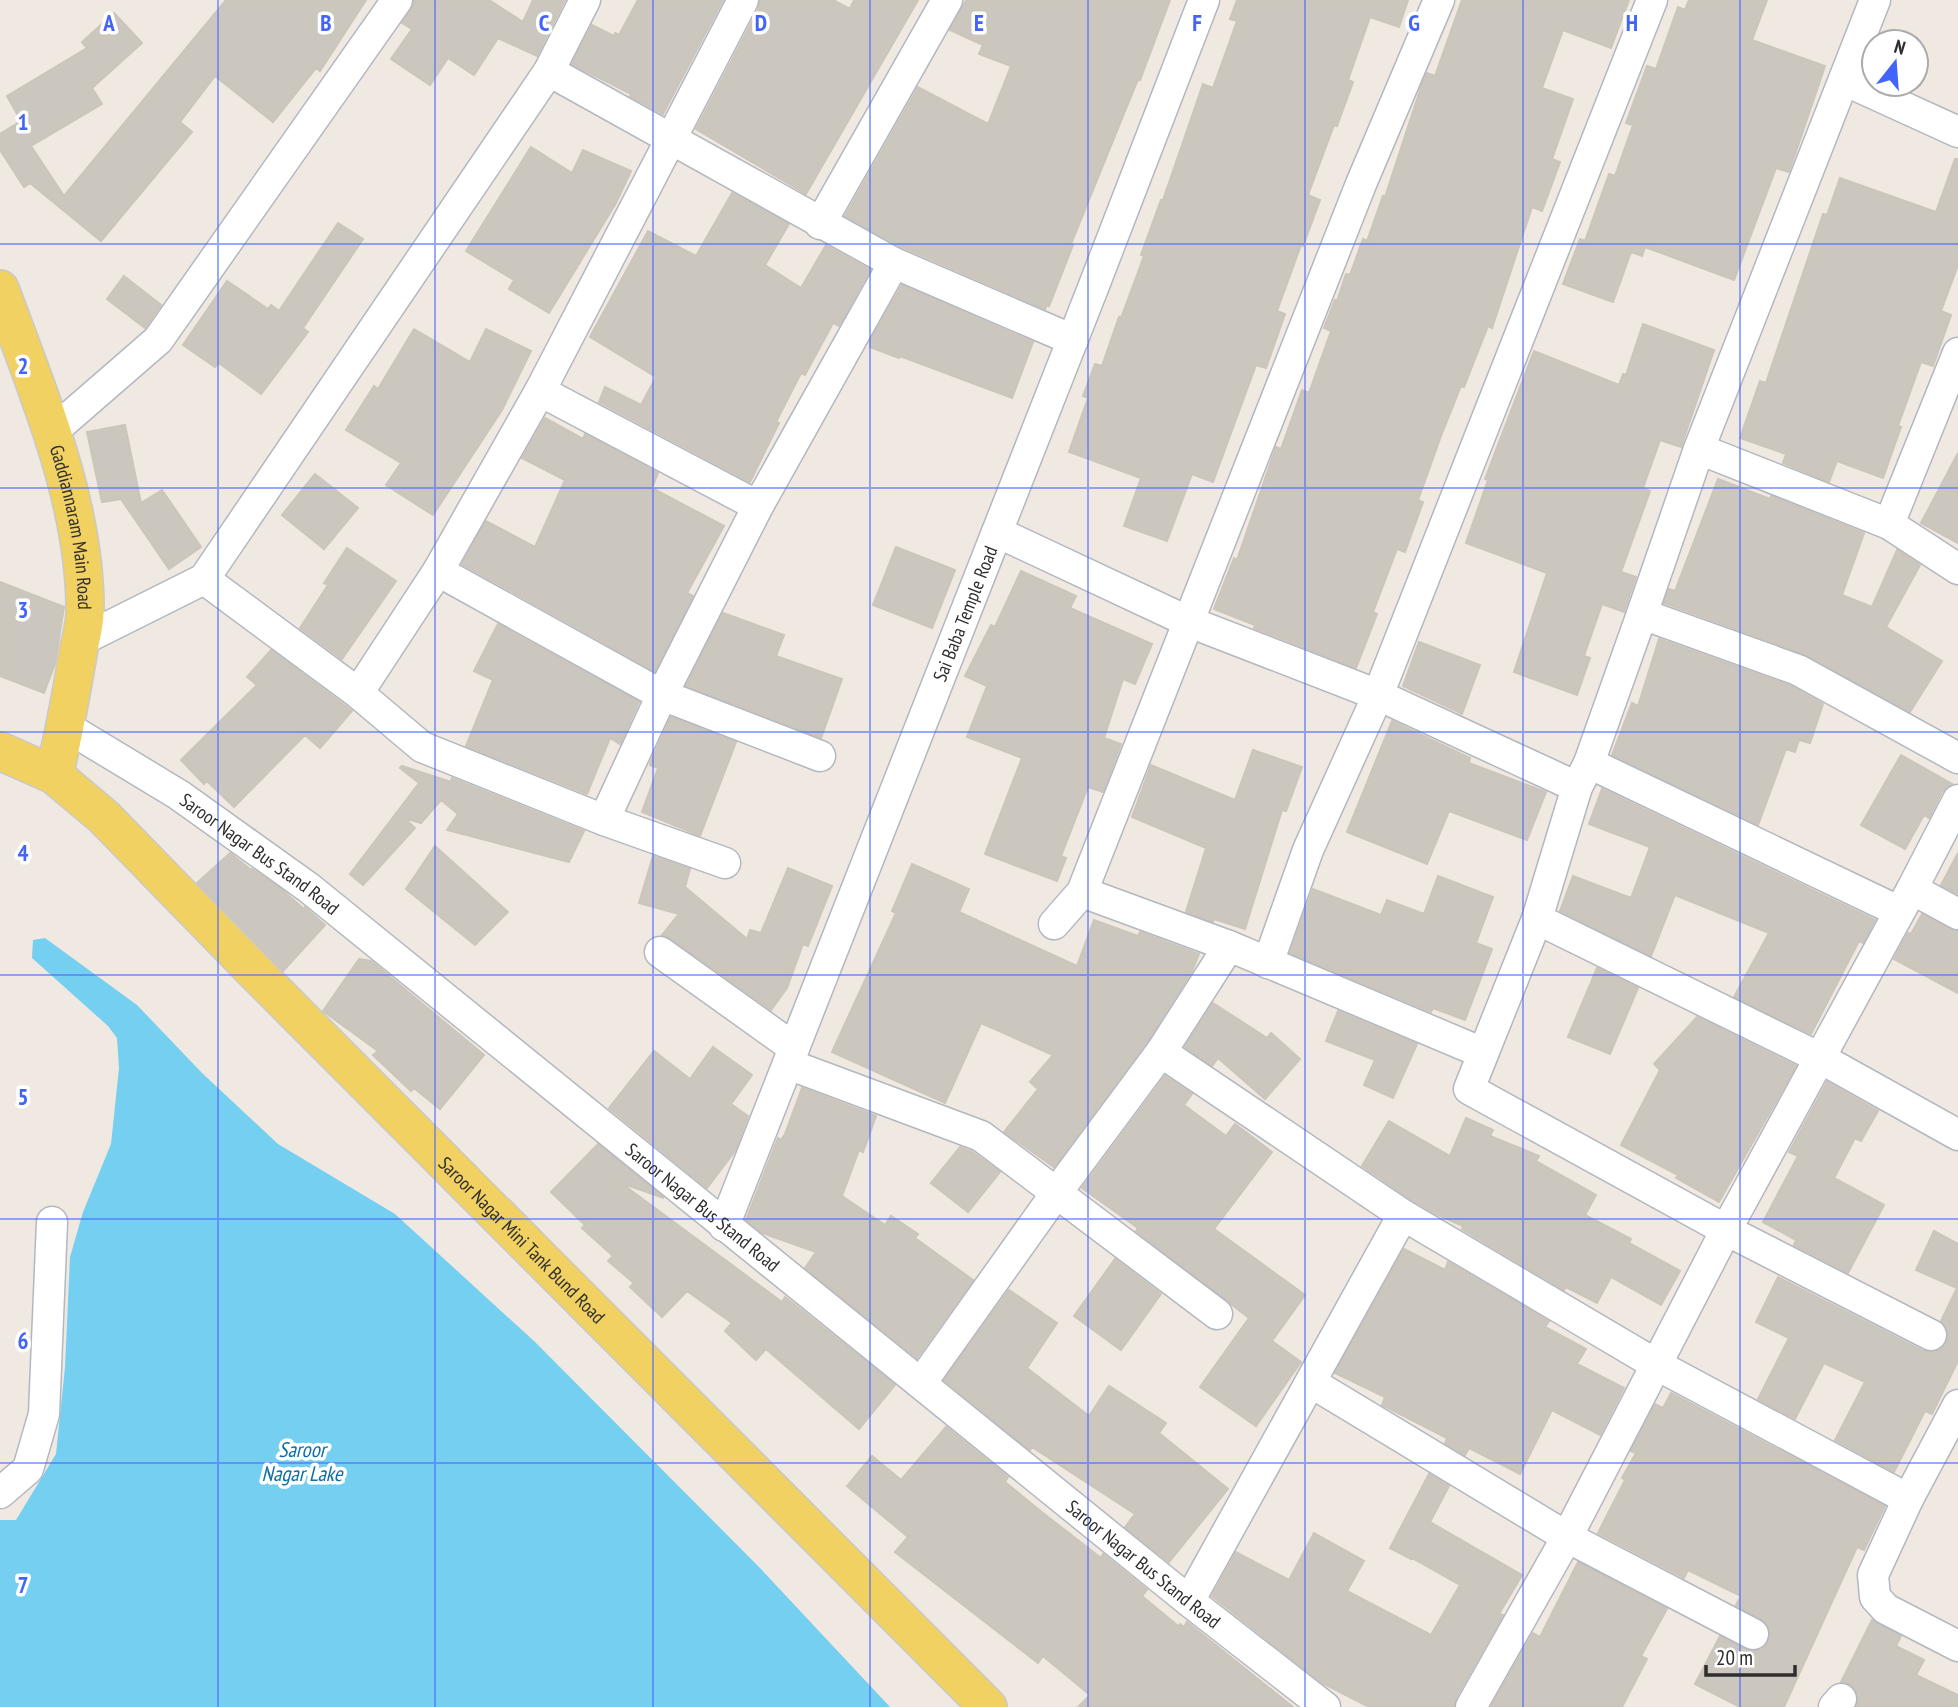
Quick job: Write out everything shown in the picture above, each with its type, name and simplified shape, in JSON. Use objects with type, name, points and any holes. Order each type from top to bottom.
[{"type":"main road","name":"Gaddiannaram Main Road","points":[[0,289],[52,432],[67,482],[84,575],[85,616],[54,775]]},
{"type":"main road","name":"Saroor Nagar Mini Tank Bund Road","points":[[0,751],[54,775],[104,817],[253,970],[988,1707]]},
{"type":"street","points":[[52,432],[158,340],[397,0]]},
{"type":"street","points":[[80,641],[204,579],[549,72],[585,0]]},
{"type":"street","points":[[358,693],[438,571],[540,391],[743,0]]},
{"type":"street","points":[[820,224],[947,0]]},
{"type":"street","name":"Sai Baba Temple Road","points":[[724,1226],[1204,0]]},
{"type":"street","points":[[1054,924],[1082,892],[1186,621],[1361,184],[1439,0]]},
{"type":"street","points":[[1268,963],[1308,850],[1378,695],[1653,0]]},
{"type":"street","points":[[1875,0],[1699,449],[1583,775],[1537,919],[1469,1089],[1726,1230],[1931,1335]]},
{"type":"street","points":[[549,72],[894,263],[1073,340]]},
{"type":"street","points":[[1844,80],[1958,132]]},
{"type":"street","points":[[604,820],[662,695],[758,506],[894,263]]},
{"type":"street","points":[[1889,524],[1958,353]]},
{"type":"street","points":[[540,391],[758,506]]},
{"type":"street","points":[[1699,449],[1889,524],[1958,569]]},
{"type":"street","points":[[997,532],[1186,621],[1905,900],[1958,914]]},
{"type":"street","points":[[438,571],[662,695],[820,756]]},
{"type":"street","points":[[204,579],[358,693],[422,747],[604,820],[725,863]]},
{"type":"street","points":[[1642,614],[1798,670],[1958,758]]},
{"type":"street","name":"Saroor Nagar Bus Stand Road","points":[[65,726],[178,795],[309,888],[1189,1601],[1325,1707]]},
{"type":"street","points":[[1471,1707],[1567,1537],[1726,1230],[1958,800]]},
{"type":"street","points":[[1082,892],[1229,946],[1483,1053]]},
{"type":"street","points":[[1537,919],[1819,1058],[1958,1135]]},
{"type":"street","points":[[921,1383],[1161,1052],[1229,946]]},
{"type":"street","points":[[660,952],[791,1056],[981,1136],[1217,1314]]},
{"type":"street","points":[[1161,1052],[1403,1215],[1657,1365],[1909,1499]]},
{"type":"street","points":[[1189,1601],[1403,1215]]},
{"type":"street","points":[[0,1493],[28,1469],[44,1414],[52,1222]]},
{"type":"street","points":[[1312,1383],[1567,1537],[1753,1634]]},
{"type":"street","points":[[1958,1405],[1873,1575],[1875,1597],[1886,1609],[1958,1646]]},
{"type":"water","name":"Saroor Nagar Lake","points":[[45,938],[137,1005],[202,1073],[278,1144],[395,1214],[535,1342],[760,1568],[890,1707],[0,1707],[0,1520],[16,1520],[56,1454],[65,1367],[70,1257],[83,1212],[111,1144],[119,1068],[117,1038],[108,1026],[32,958],[33,940]]},
{"type":"building","points":[[226,0],[366,0],[320,71],[316,68],[273,122],[215,76],[180,122],[192,132],[101,241],[30,183],[24,187],[0,150],[0,134],[21,121],[7,96],[87,48],[82,42],[114,13],[142,43],[92,88],[102,104],[31,146],[64,196]]},
{"type":"building","points":[[414,0],[489,0],[523,22],[533,0],[565,0],[537,56],[498,38],[474,75],[448,58],[430,85],[391,59],[412,29],[402,23]]},
{"type":"building","points":[[638,0],[723,0],[663,114],[630,96],[631,94],[572,64],[592,25],[614,36],[615,33],[619,35]]},
{"type":"building","points":[[760,0],[833,0],[850,9],[854,0],[918,0],[806,194],[696,129],[759,8]]},
{"type":"building","points":[[966,0],[1170,0],[1140,80],[1138,79],[1071,244],[1073,245],[1049,306],[1045,309],[902,247],[845,216],[918,87],[988,124],[1011,66],[979,54],[983,45],[950,30]]},
{"type":"building","points":[[1237,0],[1408,0],[1399,27],[1370,17],[1348,80],[1353,82],[1308,195],[1320,200],[1277,311],[1285,314],[1266,368],[1256,365],[1213,482],[1192,474],[1167,541],[1124,526],[1141,478],[1069,452],[1088,398],[1083,396],[1095,364],[1102,366],[1119,317],[1121,318],[1203,84],[1213,88],[1237,21],[1230,19]]},
{"type":"building","points":[[1462,0],[1629,0],[1611,48],[1563,30],[1542,88],[1573,99],[1552,159],[1560,162],[1542,211],[1532,207],[1492,328],[1488,326],[1441,436],[1418,500],[1423,502],[1405,552],[1397,549],[1373,612],[1377,614],[1356,668],[1254,628],[1255,625],[1214,609],[1234,558],[1237,560],[1276,447],[1281,449],[1302,390],[1309,393],[1331,331],[1324,328],[1346,274],[1350,275],[1363,239],[1367,241],[1383,196],[1385,197],[1422,84],[1427,73],[1435,76]]},
{"type":"building","points":[[1689,0],[1767,0],[1752,40],[1825,66],[1789,172],[1776,168],[1734,280],[1645,247],[1642,256],[1631,252],[1613,302],[1563,284],[1580,239],[1585,241],[1609,174],[1615,176],[1633,125],[1626,123],[1647,66],[1656,69],[1678,7],[1685,10]]},
{"type":"building","points":[[531,147],[572,173],[583,150],[631,171],[616,203],[549,313],[509,289],[514,280],[466,251]]},
{"type":"building","points":[[1955,159],[1958,159],[1958,265],[1941,311],[1951,315],[1933,366],[1921,362],[1883,478],[1837,461],[1829,482],[1783,463],[1786,454],[1740,438],[1760,381],[1766,383],[1823,214],[1827,215],[1840,178],[1936,212]]},
{"type":"building","points":[[732,193],[789,224],[765,265],[801,288],[826,245],[870,270],[839,326],[833,323],[805,375],[801,373],[750,482],[599,402],[605,387],[641,405],[656,377],[590,337],[648,231],[696,256]]},
{"type":"building","points":[[338,223],[363,239],[303,328],[308,332],[261,394],[219,363],[215,367],[183,345],[227,281],[268,309],[271,305],[279,311]]},
{"type":"building","points":[[124,276],[161,305],[145,328],[107,299]]},
{"type":"building","points":[[902,285],[1033,342],[1012,398],[870,347],[870,341]]},
{"type":"building","points":[[1643,324],[1714,350],[1681,447],[1660,440],[1643,488],[1650,491],[1621,572],[1636,577],[1624,612],[1602,604],[1584,656],[1590,658],[1577,695],[1514,672],[1547,573],[1466,543],[1488,480],[1485,479],[1534,351],[1619,385],[1623,374],[1626,375]]},
{"type":"building","points":[[414,329],[470,362],[486,329],[531,351],[502,410],[433,515],[386,485],[401,463],[346,430],[374,386],[378,389]]},
{"type":"building","points":[[545,418],[583,439],[585,434],[658,473],[652,488],[724,526],[687,593],[693,596],[655,671],[462,564],[486,521],[535,547],[565,480],[522,458]]},
{"type":"building","points":[[125,425],[141,503],[162,490],[201,547],[169,569],[121,499],[102,502],[87,432]]},
{"type":"building","points":[[1958,453],[1958,543],[1921,523]]},
{"type":"building","points":[[315,474],[358,508],[324,549],[282,515]]},
{"type":"building","points":[[1718,479],[1770,499],[1771,496],[1864,533],[1842,595],[1872,607],[1897,550],[1920,565],[1886,627],[1942,661],[1910,712],[1804,654],[1664,603],[1669,589],[1675,591]]},
{"type":"building","points":[[896,547],[955,570],[932,628],[873,605]]},
{"type":"building","points":[[347,548],[396,581],[342,659],[300,628],[328,585],[324,583]]},
{"type":"building","points":[[1021,571],[1076,596],[1070,608],[1152,644],[1135,684],[1123,679],[1104,738],[1121,744],[1103,792],[1088,787],[1061,856],[1066,858],[1057,881],[985,854],[1022,758],[967,737],[987,686],[965,676],[991,625],[995,627]]},
{"type":"building","points":[[0,582],[64,607],[55,664],[44,693],[0,676]]},
{"type":"building","points":[[723,613],[784,635],[776,656],[842,679],[821,738],[686,686]]},
{"type":"building","points":[[498,624],[639,702],[620,744],[610,738],[587,794],[466,746],[493,680],[474,671]]},
{"type":"building","points":[[1659,639],[1791,686],[1823,704],[1810,743],[1799,740],[1795,752],[1786,749],[1758,825],[1612,755],[1632,703],[1638,706]]},
{"type":"building","points":[[1419,642],[1480,665],[1462,714],[1403,686]]},
{"type":"building","points":[[271,650],[352,711],[320,748],[305,735],[234,807],[207,781],[204,784],[181,760],[257,685],[247,677]]},
{"type":"building","points":[[671,717],[736,742],[700,836],[642,812],[658,768],[650,765],[651,761]]},
{"type":"building","points":[[1392,721],[1470,758],[1469,763],[1546,792],[1527,840],[1449,811],[1427,864],[1347,832]]},
{"type":"building","points":[[1253,750],[1302,767],[1286,811],[1282,810],[1245,929],[1214,919],[1213,922],[1186,912],[1206,848],[1132,817],[1151,765],[1235,800]]},
{"type":"building","points":[[1901,755],[1952,784],[1942,792],[1929,818],[1924,815],[1905,849],[1861,825]]},
{"type":"building","points":[[402,766],[451,782],[452,778],[584,831],[569,862],[447,830],[458,814],[441,800],[421,823],[404,818],[415,828],[363,885],[350,874],[419,783],[400,768]]},
{"type":"building","points":[[1602,789],[1875,920],[1863,943],[1859,941],[1811,1034],[1734,997],[1769,933],[1675,895],[1651,956],[1560,911],[1573,876],[1631,898],[1650,847],[1589,824]]},
{"type":"building","points":[[435,846],[508,912],[475,945],[406,889]]},
{"type":"building","points":[[230,853],[304,909],[305,907],[325,925],[283,971],[197,883]]},
{"type":"building","points":[[1958,853],[1958,894],[1941,885]]},
{"type":"building","points":[[653,856],[690,869],[685,887],[747,939],[750,930],[761,933],[788,868],[832,886],[808,946],[803,944],[787,988],[771,1010],[662,935],[679,914],[639,903]]},
{"type":"building","points":[[912,864],[969,889],[959,912],[1077,966],[1094,920],[1138,936],[1140,932],[1199,954],[1192,971],[1147,1042],[1054,1167],[1004,1132],[1038,1089],[1030,1082],[1053,1055],[981,1023],[945,1103],[832,1052],[896,913],[892,911]]},
{"type":"building","points":[[1438,876],[1493,897],[1476,943],[1492,949],[1465,1020],[1433,1008],[1431,1012],[1290,953],[1313,889],[1381,915],[1387,900],[1424,914]]},
{"type":"building","points":[[1922,914],[1958,931],[1958,993],[1894,959]]},
{"type":"building","points":[[359,959],[371,961],[484,1055],[440,1109],[414,1088],[411,1091],[373,1055],[378,1051],[323,1011]]},
{"type":"building","points":[[1597,968],[1638,988],[1610,1054],[1568,1037]]},
{"type":"building","points":[[1213,1003],[1267,1038],[1271,1033],[1300,1059],[1265,1099],[1218,1058],[1212,1066],[1185,1047]]},
{"type":"building","points":[[1338,1011],[1417,1044],[1393,1098],[1364,1085],[1375,1060],[1326,1041]]},
{"type":"building","points":[[1697,1017],[1796,1066],[1719,1202],[1676,1178],[1678,1175],[1621,1145],[1660,1070],[1654,1064]]},
{"type":"building","points":[[713,1047],[752,1075],[731,1104],[748,1116],[735,1151],[707,1188],[609,1108],[654,1051],[690,1079]]},
{"type":"building","points":[[1165,1076],[1192,1094],[1184,1105],[1226,1136],[1235,1124],[1272,1152],[1214,1229],[1305,1295],[1272,1341],[1301,1362],[1256,1426],[1200,1387],[1249,1318],[1136,1231],[1138,1228],[1082,1188]]},
{"type":"building","points":[[1827,1082],[1878,1111],[1861,1141],[1855,1138],[1834,1178],[1884,1205],[1848,1273],[1794,1245],[1796,1240],[1763,1222],[1798,1156],[1789,1152]]},
{"type":"building","points":[[802,1088],[876,1116],[863,1152],[859,1150],[842,1196],[885,1225],[891,1216],[918,1234],[915,1238],[973,1280],[917,1358],[805,1268],[816,1252],[762,1233],[746,1220],[778,1138],[781,1140],[785,1134]]},
{"type":"building","points":[[1466,1118],[1493,1130],[1490,1136],[1539,1156],[1536,1161],[1596,1195],[1585,1215],[1631,1239],[1629,1243],[1680,1271],[1661,1305],[1611,1277],[1597,1303],[1566,1287],[1564,1290],[1462,1229],[1463,1226],[1412,1200],[1362,1166],[1389,1121],[1450,1156]]},
{"type":"building","points":[[598,1144],[664,1198],[621,1183],[782,1302],[785,1297],[895,1385],[859,1429],[766,1349],[756,1360],[725,1331],[732,1323],[687,1291],[662,1317],[630,1287],[634,1283],[608,1261],[613,1256],[582,1228],[585,1225],[551,1192]]},
{"type":"building","points":[[960,1147],[972,1152],[1000,1172],[968,1212],[931,1183]]},
{"type":"building","points":[[1934,1231],[1958,1244],[1958,1361],[1932,1414],[1925,1411],[1894,1472],[1835,1440],[1865,1382],[1824,1363],[1795,1419],[1758,1399],[1789,1338],[1756,1322],[1778,1277],[1923,1351],[1940,1350],[1946,1344],[1948,1335],[1946,1326],[1941,1321],[1957,1288],[1916,1270]]},
{"type":"building","points":[[1404,1249],[1445,1270],[1448,1262],[1549,1321],[1545,1327],[1586,1349],[1577,1364],[1624,1388],[1600,1435],[1552,1410],[1520,1474],[1469,1448],[1465,1455],[1445,1443],[1447,1438],[1382,1405],[1385,1397],[1335,1373]]},
{"type":"building","points":[[1115,1259],[1161,1294],[1121,1350],[1074,1316]]},
{"type":"building","points":[[1009,1290],[1057,1323],[1027,1368],[1089,1416],[1109,1386],[1166,1423],[1159,1433],[1228,1489],[1169,1562],[1125,1527],[1135,1514],[1032,1447],[1030,1450],[944,1380]]},
{"type":"building","points":[[1671,1393],[1885,1506],[1864,1550],[1857,1547],[1784,1707],[1740,1707],[1695,1684],[1720,1636],[1753,1651],[1762,1649],[1768,1643],[1770,1633],[1767,1624],[1736,1605],[1741,1596],[1688,1570],[1684,1578],[1598,1533],[1625,1480],[1622,1478],[1636,1453],[1631,1451],[1655,1404],[1663,1408]]},
{"type":"building","points":[[946,1427],[1008,1477],[1005,1482],[1043,1513],[1101,1558],[1103,1554],[1147,1590],[1142,1596],[1178,1626],[1180,1624],[1184,1627],[1187,1622],[1293,1707],[1078,1707],[1090,1695],[1043,1656],[1038,1663],[895,1552],[908,1537],[847,1486],[872,1456],[901,1480]]},
{"type":"building","points":[[1429,1474],[1449,1486],[1430,1522],[1522,1575],[1499,1614],[1503,1615],[1456,1698],[1454,1707],[1369,1707],[1322,1683],[1212,1596],[1236,1552],[1289,1580],[1314,1533],[1364,1561],[1347,1591],[1431,1635],[1460,1585],[1390,1548]]},
{"type":"building","points":[[1578,1562],[1667,1609],[1641,1656],[1647,1659],[1622,1707],[1491,1707],[1533,1633],[1540,1637]]},
{"type":"building","points":[[1872,1620],[1901,1636],[1896,1646],[1924,1660],[1916,1675],[1958,1695],[1958,1707],[1856,1707],[1857,1693],[1852,1685],[1841,1682]]}]
